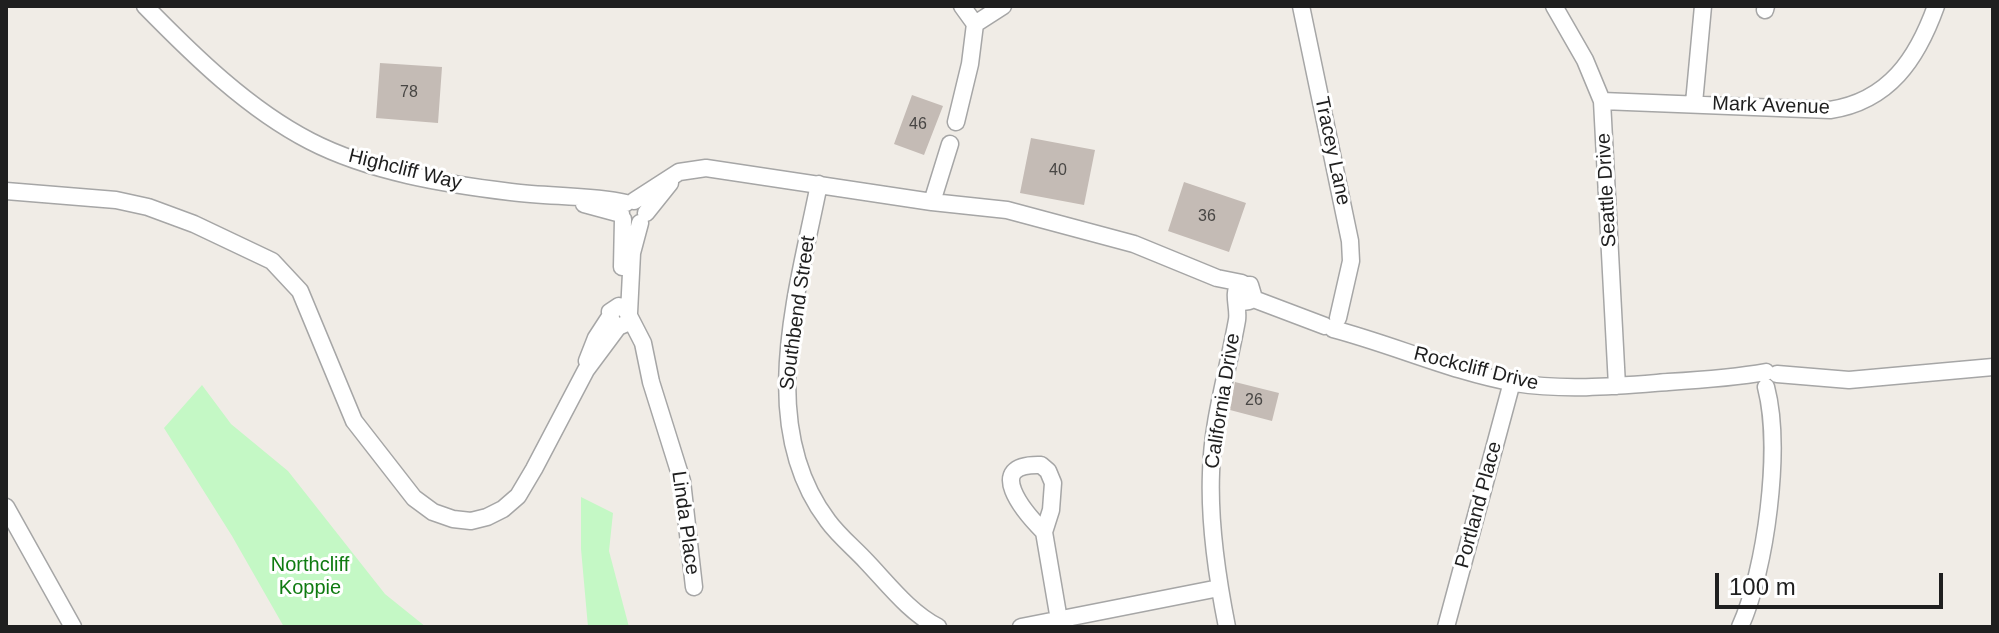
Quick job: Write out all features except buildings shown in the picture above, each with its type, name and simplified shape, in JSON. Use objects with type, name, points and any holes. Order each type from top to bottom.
[{"type":"street","name":"Highcliff Way","points":[[145,6],[231,86],[310,141],[345,156],[413,174],[510,192],[602,198],[632,212]]},
{"type":"street","points":[[956,122],[970,64],[975,24],[962,6]]},
{"type":"street","points":[[975,24],[1003,6]]},
{"type":"street","name":"Tracey Lane","points":[[1301,6],[1350,241],[1351,261],[1332,321]]},
{"type":"street","name":"Seattle Drive","points":[[1554,6],[1585,60],[1602,101],[1617,386]]},
{"type":"street","points":[[1694,103],[1703,6]]},
{"type":"street","name":"Mark Avenue","points":[[1602,101],[1830,110],[1858,104],[1882,91],[1895,78],[1926,32],[1936,6]]},
{"type":"street","points":[[6,191],[116,200],[165,212],[272,261],[300,291],[354,421],[414,498],[433,512],[471,521],[503,509],[518,496],[534,469],[586,370],[591,349],[620,318],[621,279],[632,212],[675,174],[706,168],[932,202],[950,144]]},
{"type":"street","name":"Southbend Street","points":[[819,184],[790,341],[786,387],[790,433],[807,484],[827,521],[914,610],[938,627]]},
{"type":"street","name":"Rockcliff Drive","points":[[932,202],[1007,210],[1134,244],[1217,278],[1244,294],[1332,321],[1359,336],[1453,367],[1512,382],[1552,387],[1617,386],[1739,377],[1771,381],[1872,379],[1993,367]]},
{"type":"street","name":"California Drive","points":[[1227,627],[1219,588],[1211,471],[1224,374],[1244,294]]},
{"type":"street","name":"Linda Place","points":[[620,318],[634,324],[643,343],[647,367],[682,481],[694,587]]},
{"type":"street","points":[[1740,627],[1747,613],[1763,539],[1771,482],[1771,381]]},
{"type":"street","name":"Portland Place","points":[[1446,627],[1512,382]]},
{"type":"street","points":[[6,507],[73,627]]},
{"type":"street","points":[[1044,532],[1059,620]]},
{"type":"street","points":[[1021,627],[1219,588]]},
{"type":"green space","name":"Northcliff Koppie","points":[[202,385],[231,424],[288,471],[385,594],[426,627],[284,627],[232,536],[164,428]]},
{"type":"green space","points":[[581,497],[613,513],[609,551],[629,627],[588,627],[581,549]]}]
